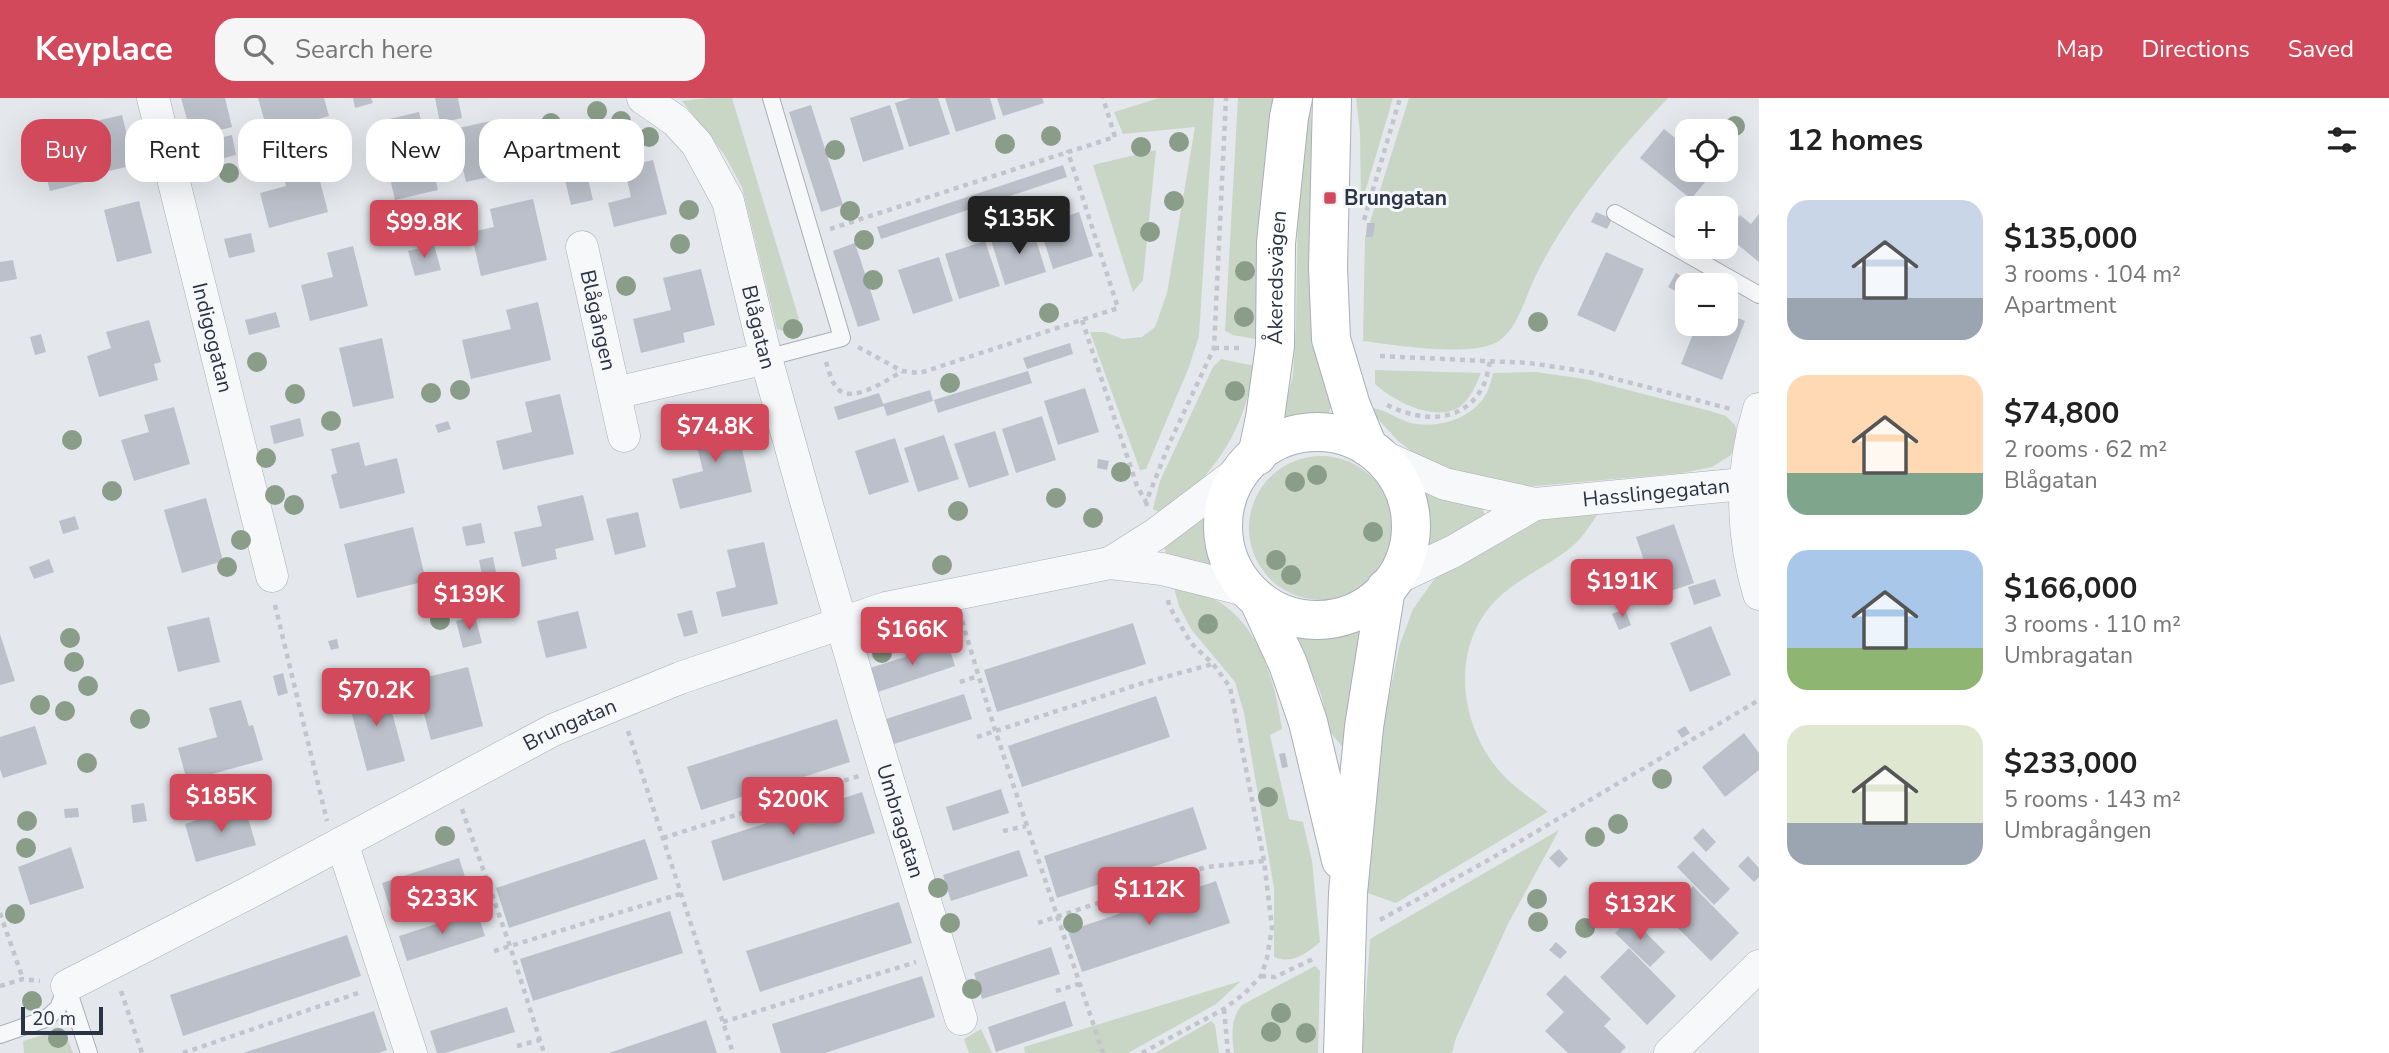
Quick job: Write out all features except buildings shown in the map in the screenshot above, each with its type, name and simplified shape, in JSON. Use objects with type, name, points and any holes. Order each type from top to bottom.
[{"type":"street","name":"Indigogatan","points":[[153,98],[272,576]]},
{"type":"street","name":"Blågatan","points":[[643,98],[676,121],[697,144],[728,201],[766,358],[841,623]]},
{"type":"street","name":"Åkeredsvägen","points":[[1293,98],[1276,243],[1275,346],[1265,418],[1249,462],[1228,496],[1223,517],[1224,537],[1228,557],[1236,573],[1254,596],[1288,664],[1308,722],[1348,893]]},
{"type":"street","name":"Åkeredsvägen","points":[[1332,98],[1328,268],[1331,338],[1351,406],[1374,451],[1404,489],[1411,524],[1408,551],[1391,583],[1364,727],[1348,893],[1343,1053]]},
{"type":"street","name":"Blågången","points":[[582,247],[624,436]]},
{"type":"street","name":"Blågången","points":[[615,393],[766,358]]},
{"type":"street","name":"Hasslingegatan","points":[[1374,451],[1445,484],[1535,504],[1744,484],[1758,413]]},
{"type":"street","points":[[1249,462],[1269,444],[1306,432],[1331,433],[1357,440],[1374,451]]},
{"type":"street","name":"Brungatan","points":[[1110,563],[1156,534],[1249,462]]},
{"type":"street","points":[[1744,484],[1746,523],[1759,594]]},
{"type":"street","name":"Hasslingegatan","points":[[1391,583],[1454,551],[1535,504]]},
{"type":"street","name":"Brungatan","points":[[67,986],[553,730],[680,678],[886,608],[957,596],[1110,563],[1162,569],[1254,596]]},
{"type":"street","points":[[1254,596],[1283,614],[1306,620],[1325,620],[1348,615],[1373,602],[1391,583]]},
{"type":"street","name":"Umbragatan","points":[[841,623],[961,1019]]},
{"type":"street","points":[[342,842],[411,1053]]},
{"type":"street","points":[[1670,1053],[1759,966]]},
{"type":"lane","points":[[766,358],[842,338],[771,98]]},
{"type":"lane","points":[[1615,213],[1759,295]]},
{"type":"lane","points":[[0,1035],[46,1019],[58,1008],[67,986]]},
{"type":"lane","points":[[67,986],[89,1053]]},
{"type":"path","points":[[811,235],[1115,137],[1102,98]]},
{"type":"path","points":[[1362,226],[1401,98]]},
{"type":"path","points":[[842,338],[902,371],[920,373],[1118,308],[1069,152]]},
{"type":"path","points":[[1082,320],[1137,486],[1146,502]]},
{"type":"path","points":[[820,343],[833,382],[839,391],[846,394],[855,394],[902,371]]},
{"type":"path","points":[[1214,348],[1244,348]]},
{"type":"path","points":[[1380,356],[1529,363],[1589,372],[1758,413]]},
{"type":"path","points":[[1377,400],[1399,411],[1421,417],[1441,418],[1460,412],[1485,384],[1489,362]]},
{"type":"path","points":[[272,576],[273,597],[329,828],[342,842]]},
{"type":"path","points":[[957,596],[962,623],[995,730],[1102,1053]]},
{"type":"path","points":[[977,737],[1213,664]]},
{"type":"path","points":[[960,682],[978,676]]},
{"type":"path","points":[[1380,920],[1759,700]]},
{"type":"path","points":[[618,703],[733,1053]]},
{"type":"path","points":[[663,838],[884,769]]},
{"type":"path","points":[[453,783],[544,1053]]},
{"type":"path","points":[[1003,831],[1026,826]]},
{"type":"path","points":[[1038,923],[1206,867],[1264,861]]},
{"type":"path","points":[[494,951],[680,894]]},
{"type":"path","points":[[0,913],[23,979]]},
{"type":"path","points":[[723,1022],[940,955]]},
{"type":"path","points":[[1261,976],[1275,977],[1320,956]]},
{"type":"path","points":[[111,962],[142,1053]]},
{"type":"path","points":[[0,986],[23,979],[67,986]]},
{"type":"path","points":[[183,1053],[388,982]]},
{"type":"path","points":[[1056,991],[1079,984]]},
{"type":"path","points":[[1224,1009],[1228,1053]]},
{"type":"path","points":[[517,1046],[540,1040]]},
{"type":"green space","points":[[732,98],[799,319],[797,328],[786,332],[777,329],[742,187],[724,154],[682,101]]},
{"type":"green space","points":[[1159,98],[1214,98],[1199,336],[1189,367],[1146,469],[1140,470],[1090,332],[1104,332],[1123,339],[1142,337],[1155,327],[1167,293],[1195,127],[1123,134],[1114,112]]},
{"type":"green space","points":[[1238,98],[1276,98],[1256,339],[1225,331]]},
{"type":"green space","points":[[1310,98],[1324,382],[1331,407],[1328,416],[1289,421],[1283,416],[1293,375],[1298,208]]},
{"type":"green space","points":[[1356,98],[1393,98],[1361,206],[1360,132]]},
{"type":"green space","points":[[1409,98],[1668,98],[1630,139],[1578,205],[1548,252],[1511,328],[1499,341],[1487,346],[1453,350],[1363,341],[1365,238]]},
{"type":"green space","points":[[1156,150],[1143,280],[1133,292],[1093,165]]},
{"type":"green space","points":[[1221,359],[1255,366],[1242,414],[1220,457],[1210,470],[1188,494],[1162,514],[1153,509],[1160,481],[1213,367]]},
{"type":"green space","points":[[1375,370],[1481,373],[1461,406],[1440,413],[1416,408],[1383,391],[1375,384]]},
{"type":"green space","points":[[1536,372],[1585,379],[1726,416],[1735,425],[1738,438],[1731,455],[1712,467],[1682,473],[1514,488],[1433,467],[1399,442],[1377,418],[1372,408],[1408,422],[1440,424],[1462,416],[1480,403],[1493,373]]},
{"type":"green space","points":[[1321,456],[1348,462],[1372,477],[1387,501],[1393,528],[1387,555],[1372,579],[1348,594],[1321,600],[1294,594],[1270,579],[1255,555],[1249,528],[1255,501],[1270,477],[1294,462]]},
{"type":"green space","points":[[1427,491],[1483,508],[1485,518],[1434,548],[1427,544],[1423,497]]},
{"type":"green space","points":[[1574,512],[1598,514],[1582,537],[1570,548],[1516,583],[1496,600],[1481,619],[1471,641],[1466,664],[1465,688],[1469,712],[1488,756],[1508,780],[1548,812],[1396,903],[1365,892],[1382,729],[1400,644],[1413,609],[1433,581],[1468,548],[1514,526]]},
{"type":"green space","points":[[1202,518],[1214,527],[1214,567],[1167,557],[1164,547]]},
{"type":"green space","points":[[1173,584],[1214,599],[1230,610],[1254,639],[1270,674],[1282,729],[1270,735],[1289,819],[1303,822],[1312,861],[1320,942],[1293,959],[1274,957],[1274,888],[1244,713],[1235,682],[1191,629],[1179,606]]},
{"type":"green space","points":[[1367,629],[1345,750],[1330,732],[1321,694],[1297,639],[1309,635]]},
{"type":"green space","points":[[1559,830],[1508,924],[1456,1038],[1452,1053],[1362,1053],[1370,939]]},
{"type":"green space","points":[[1315,966],[1320,971],[1318,1053],[1234,1053],[1234,1022],[1242,1005]]},
{"type":"green space","points":[[1241,981],[1216,1004],[1128,1053],[1025,1053],[1024,1047]]},
{"type":"green space","points":[[1211,1021],[1215,1025],[1219,1053],[1155,1053]]},
{"type":"green space","points":[[981,1029],[992,1053],[969,1053],[964,1039]]},
{"type":"green space","points":[[60,1030],[65,1032],[73,1053],[24,1053],[23,1041]]},
{"type":"place","name":"Brungatan","points":[[1330,198]]}]
